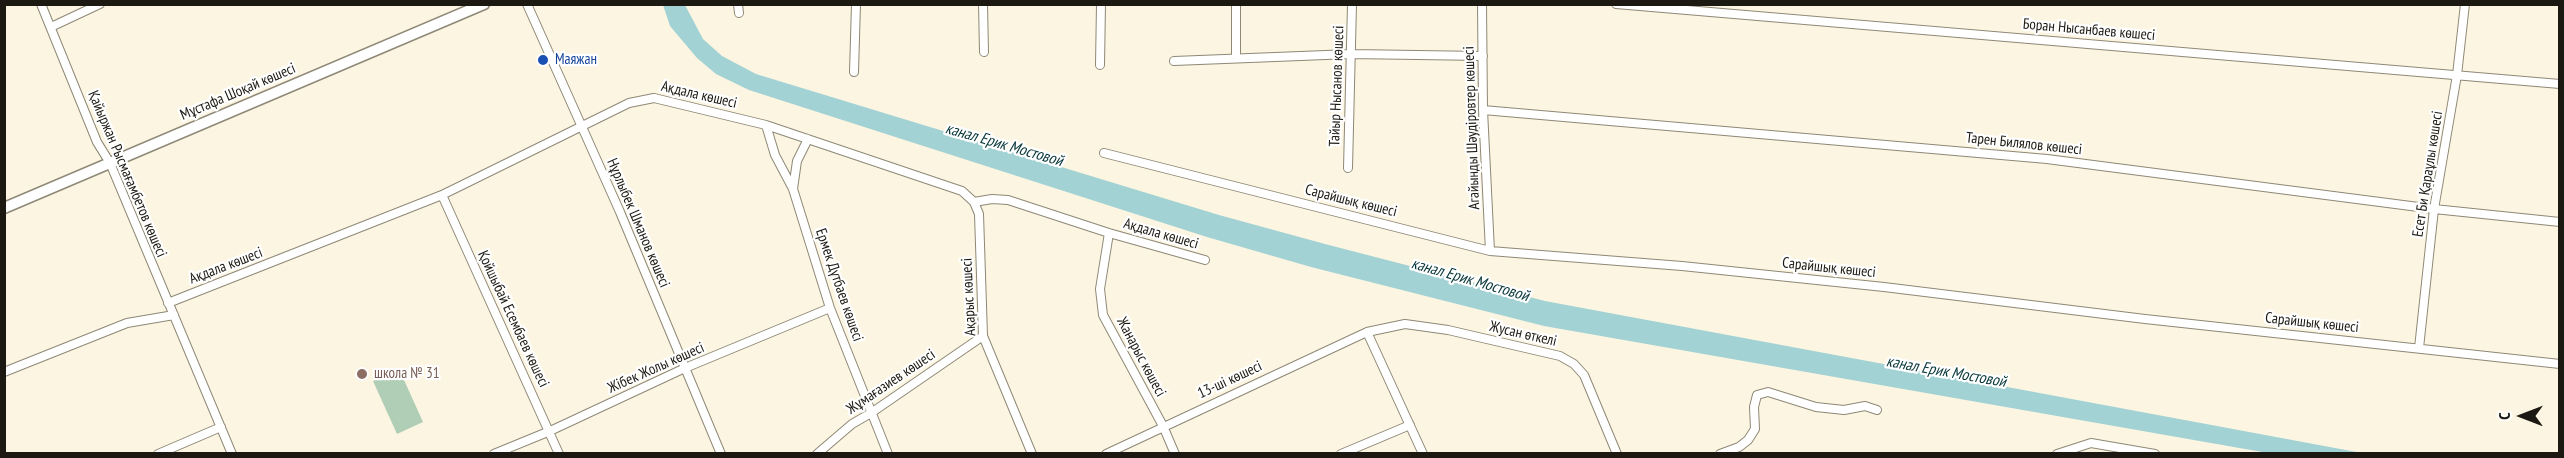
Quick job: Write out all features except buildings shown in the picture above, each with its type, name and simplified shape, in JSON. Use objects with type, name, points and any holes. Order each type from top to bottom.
[{"type":"main road","name":"Мұстафа Шоқай көшесi","points":[[4,208],[484,4]]},
{"type":"street","name":"Қайыржан Рысмағамбетов көшесі","points":[[41,4],[97,142],[110,163],[232,453]]},
{"type":"street","points":[[51,27],[100,4]]},
{"type":"street","name":"Нұрлыбек Шманов көшесі","points":[[527,4],[721,453]]},
{"type":"street","points":[[855,72],[856,4]]},
{"type":"street","points":[[983,4],[984,52]]},
{"type":"street","points":[[1100,65],[1101,4]]},
{"type":"street","points":[[1236,4],[1236,57]]},
{"type":"street","name":"Тайыр Нысанов көшесi","points":[[1348,168],[1352,4]]},
{"type":"street","name":"Агайынды Шәудіровтер көшесi","points":[[1482,4],[1490,251]]},
{"type":"street","name":"Боран Нысанбаев көшесі","points":[[1616,4],[2559,84]]},
{"type":"street","name":"Есет Би Қараұлы көшесі","points":[[2419,348],[2434,208],[2457,75],[2465,4]]},
{"type":"street","points":[[1174,61],[1351,54],[1483,56]]},
{"type":"street","name":"Ақдала көшесі","points":[[168,303],[442,195],[629,103],[654,98],[766,125],[962,191],[974,202],[992,199],[1008,200],[1109,233],[1205,260]]},
{"type":"street","name":"Тарен Билялов көшесі","points":[[1484,110],[2047,159],[2559,222]]},
{"type":"street","name":"Ермек Дүтбаев көшесi","points":[[766,125],[775,155],[793,189],[830,308],[888,453]]},
{"type":"street","points":[[793,189],[797,161],[808,139]]},
{"type":"street","name":"Сарайшық көшесі","points":[[1104,153],[1490,251],[1682,266],[1884,287],[2559,364]]},
{"type":"street","name":"Қойшыбай Есембаев көшесі","points":[[442,195],[559,453]]},
{"type":"street","name":"Ақарыс көшесi","points":[[974,202],[979,214],[983,336],[1032,453]]},
{"type":"street","name":"Жанарыс көшесі","points":[[1109,233],[1100,289],[1103,315],[1163,426],[1175,453]]},
{"type":"street","name":"Жібек Жолы көшесі","points":[[494,453],[550,431],[685,368],[830,308]]},
{"type":"street","points":[[4,372],[126,323],[174,315]]},
{"type":"street","name":"Жусан өткелі","points":[[1366,332],[1405,324],[1448,330],[1560,356],[1574,364],[1584,375],[1617,453]]},
{"type":"street","points":[[1366,332],[1423,453]]},
{"type":"street","name":"13-ші көшесi","points":[[1106,453],[1366,332]]},
{"type":"street","name":"Жұмағазиев көшесі","points":[[817,453],[852,423],[871,413],[983,336]]},
{"type":"street","points":[[1720,453],[1738,447],[1748,440],[1755,429],[1754,407],[1757,395],[1768,392],[1816,407],[1844,410],[1865,406],[1877,410]]},
{"type":"street","points":[[1341,453],[1410,425]]},
{"type":"street","points":[[158,453],[221,427]]},
{"type":"street","points":[[2057,453],[2091,443],[2155,453]]},
{"type":"green space","points":[[399,369],[423,422],[397,434],[373,381]]},
{"type":"water","name":"канал Ерик Мостовой","points":[[663,5],[685,5],[703,39],[722,56],[756,74],[1219,215],[1325,244],[1545,301],[2362,453],[2268,453],[1544,326],[1311,267],[1207,237],[749,90],[716,74],[697,58],[670,26]]},
{"type":"place","name":"Маяжан","points":[[543,60]]},
{"type":"place","name":"школа № 31","points":[[362,374]]}]
